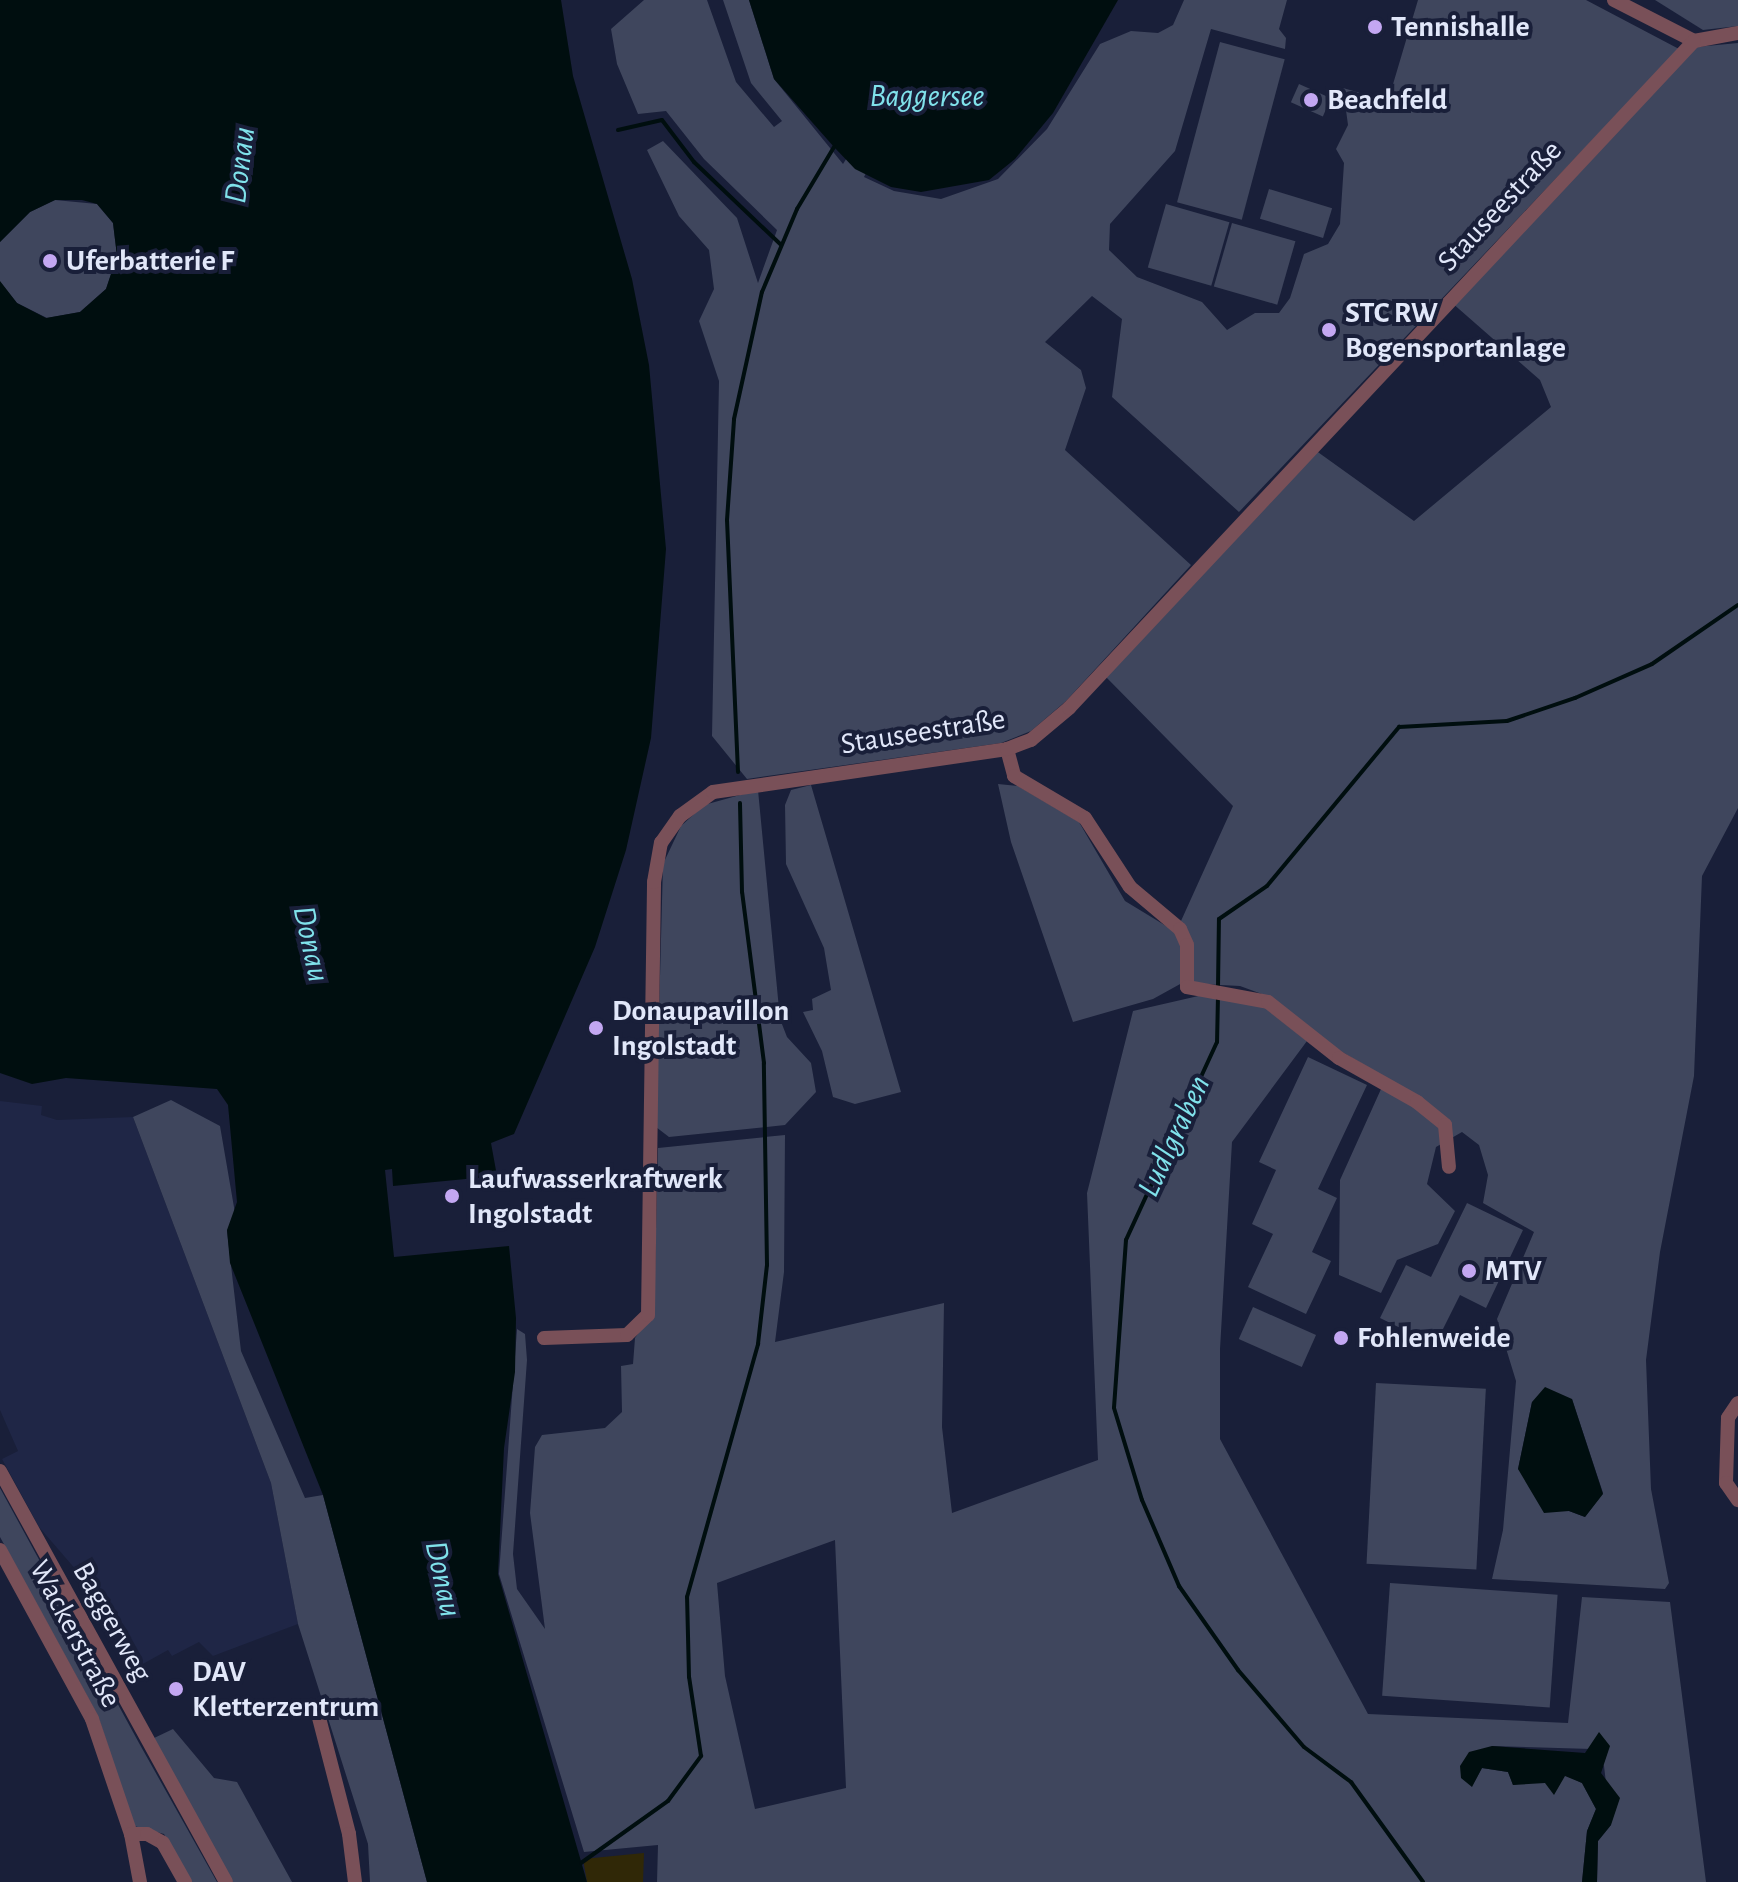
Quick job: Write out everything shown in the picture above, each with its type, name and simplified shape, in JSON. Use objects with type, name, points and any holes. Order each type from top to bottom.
[{"type":"street","points":[[1614,0],[1694,41],[1738,33]]},
{"type":"street","name":"Stauseestraße","points":[[544,1338],[627,1335],[648,1315],[654,882],[661,843],[680,816],[713,792],[1007,749],[1031,740],[1069,708],[1375,376],[1694,41]]},
{"type":"street","points":[[1007,749],[1014,776],[1085,818],[1130,887],[1167,913],[1187,945],[1187,987],[1229,991],[1281,1010],[1339,1058],[1440,1120],[1449,1167]]},
{"type":"street","points":[[1738,1403],[1728,1418],[1726,1483],[1738,1500]]},
{"type":"street","name":"Baggerweg","points":[[0,1471],[226,1882]]},
{"type":"street","name":"Wackerstraße","points":[[0,1550],[92,1719],[131,1834],[140,1882]]},
{"type":"street","points":[[317,1710],[349,1834],[355,1882]]},
{"type":"street","points":[[131,1834],[147,1834],[163,1843],[185,1882]]},
{"type":"shaded area","points":[[644,0],[707,0],[736,82],[774,127],[782,121],[751,83],[723,0],[749,0],[774,79],[843,164],[848,156],[869,167],[864,177],[894,191],[941,199],[998,179],[1047,129],[1100,44],[1131,31],[1158,33],[1173,25],[1184,0],[1287,0],[1279,29],[1286,38],[1285,49],[1211,29],[1175,151],[1110,224],[1109,250],[1137,277],[1202,302],[1227,330],[1255,313],[1279,313],[1290,298],[1304,254],[1328,244],[1340,224],[1344,163],[1336,149],[1348,125],[1343,88],[1388,101],[1418,0],[1586,0],[1679,49],[1239,512],[1112,397],[1122,319],[1092,296],[1045,342],[1081,370],[1086,388],[1065,450],[1191,565],[1066,701],[1031,731],[1001,743],[747,779],[712,736],[719,381],[699,321],[714,289],[709,250],[679,216],[647,150],[663,141],[737,218],[758,283],[777,230],[704,159],[666,111],[638,114],[617,64],[611,29]]},
{"type":"shaded area","points":[[1655,0],[1738,0],[1738,26],[1703,30]]},
{"type":"shaded area","points":[[1220,42],[1285,59],[1242,220],[1177,202]]},
{"type":"shaded area","points":[[1738,43],[1738,808],[1702,876],[1694,1076],[1660,1252],[1646,1360],[1651,1489],[1669,1583],[1665,1589],[1492,1579],[1503,1530],[1516,1381],[1497,1319],[1534,1232],[1483,1203],[1488,1175],[1479,1145],[1462,1132],[1436,1147],[1427,1184],[1455,1211],[1438,1244],[1397,1260],[1381,1293],[1339,1275],[1340,1180],[1386,1078],[1322,1040],[1270,997],[1240,986],[1182,983],[1153,999],[1073,1022],[1011,842],[998,784],[1018,786],[1079,822],[1125,901],[1176,932],[1233,806],[1105,676],[1315,450],[1414,521],[1551,407],[1540,380],[1451,302],[1696,47]],"holes":[[[1572,1399],[1603,1493],[1585,1517],[1569,1511],[1518,1469],[1532,1402]]]},
{"type":"shaded area","name":"Beachfeld","points":[[1299,84],[1331,98],[1323,117],[1291,102]]},
{"type":"shaded area","points":[[1269,189],[1332,208],[1323,238],[1260,219]]},
{"type":"shaded area","points":[[55,200],[97,204],[113,223],[117,256],[106,289],[80,312],[47,318],[17,303],[0,282],[0,242],[30,212]]},
{"type":"shaded area","points":[[1166,204],[1229,222],[1211,286],[1148,267]]},
{"type":"shaded area","points":[[1232,223],[1295,241],[1277,305],[1214,286]]},
{"type":"shaded area","points":[[811,785],[901,1092],[855,1104],[833,1097],[822,1051],[803,1012],[813,1010],[812,999],[831,990],[824,948],[786,864],[785,805],[791,790]]},
{"type":"shaded area","points":[[758,790],[780,1019],[787,1037],[811,1063],[816,1092],[785,1125],[669,1137],[656,1127],[663,864],[681,826],[704,805]]},
{"type":"shaded area","points":[[1207,994],[1254,999],[1307,1041],[1232,1142],[1220,1349],[1220,1439],[1368,1714],[1568,1723],[1582,1597],[1670,1602],[1706,1882],[1597,1882],[1598,1841],[1611,1825],[1604,1766],[1592,1749],[1492,1746],[1472,1786],[1482,1768],[1508,1772],[1513,1785],[1565,1775],[1582,1783],[1596,1809],[1587,1831],[1582,1882],[657,1882],[658,1845],[584,1852],[499,1574],[517,1329],[525,1334],[527,1360],[513,1554],[517,1589],[545,1629],[530,1513],[535,1447],[542,1435],[605,1428],[622,1412],[621,1366],[633,1364],[635,1338],[654,1311],[658,1148],[785,1135],[784,1272],[775,1342],[944,1303],[942,1427],[952,1513],[1098,1460],[1087,1193],[1133,1011]],"holes":[[[835,1540],[846,1788],[755,1809],[725,1676],[717,1583]]]},
{"type":"shaded area","points":[[1308,1057],[1367,1085],[1318,1189],[1337,1198],[1312,1252],[1331,1261],[1306,1314],[1248,1287],[1273,1234],[1252,1224],[1276,1170],[1259,1162]]},
{"type":"shaded area","points":[[171,1100],[220,1126],[235,1213],[227,1231],[241,1351],[305,1498],[323,1495],[427,1882],[370,1882],[368,1844],[298,1624],[271,1483],[133,1117]]},
{"type":"shaded area","points":[[0,1101],[42,1106],[41,1115],[57,1120],[133,1117],[271,1483],[298,1624],[213,1656],[199,1642],[172,1656],[168,1650],[132,1670],[77,1571],[39,1527],[2,1459],[18,1451],[0,1410]]},
{"type":"shaded area","name":"MTV","points":[[1467,1203],[1523,1230],[1486,1308],[1460,1295],[1435,1345],[1380,1318],[1406,1265],[1431,1277]]},
{"type":"shaded area","points":[[1253,1307],[1316,1335],[1302,1367],[1239,1339]]},
{"type":"shaded area","points":[[1376,1383],[1486,1389],[1476,1570],[1367,1564]]},
{"type":"shaded area","points":[[0,1488],[217,1882],[192,1882],[164,1834],[134,1826],[98,1716],[0,1537]]},
{"type":"shaded area","points":[[1390,1583],[1558,1595],[1550,1707],[1382,1696]]},
{"type":"shaded area","points":[[173,1729],[214,1778],[237,1782],[292,1882],[233,1882],[152,1739]]},
{"type":"sand","points":[[644,1853],[643,1882],[587,1882],[583,1859]]},
{"type":"water","name":"Donau","points":[[0,0],[561,0],[573,76],[632,279],[649,365],[666,549],[651,738],[626,850],[595,947],[514,1134],[491,1143],[497,1176],[393,1186],[392,1169],[385,1170],[394,1257],[509,1246],[516,1318],[515,1372],[504,1448],[498,1574],[587,1882],[427,1882],[323,1495],[230,1263],[227,1230],[237,1202],[228,1105],[217,1089],[66,1078],[32,1084],[0,1073],[0,281],[17,303],[46,318],[80,312],[106,289],[117,256],[113,223],[97,204],[82,200],[55,200],[30,212],[0,242]]},
{"type":"water","name":"Baggersee","points":[[749,0],[1118,0],[1053,113],[1015,159],[989,180],[921,192],[891,187],[855,169],[834,147],[774,79]]},
{"type":"water","points":[[1545,1387],[1572,1399],[1603,1494],[1585,1517],[1569,1511],[1544,1513],[1518,1469],[1532,1402]]},
{"type":"water","points":[[1599,1732],[1610,1746],[1601,1773],[1620,1798],[1611,1825],[1598,1841],[1597,1882],[1582,1882],[1587,1831],[1596,1809],[1582,1783],[1565,1776],[1554,1795],[1545,1783],[1513,1785],[1508,1772],[1482,1768],[1472,1787],[1461,1778],[1460,1766],[1469,1752],[1492,1746],[1585,1753]]},
{"type":"waterway","points":[[618,130],[662,120],[694,162],[780,244]]},
{"type":"waterway","points":[[738,772],[727,520],[734,419],[762,292],[797,209],[834,147]]},
{"type":"waterway","name":"Ludlgraben","points":[[1218,987],[1219,919],[1267,886],[1399,727],[1507,721],[1575,698],[1652,664],[1738,605]]},
{"type":"waterway","points":[[581,1863],[668,1801],[701,1756],[689,1677],[687,1597],[758,1344],[767,1265],[764,1063],[742,892],[740,803]]},
{"type":"waterway","name":"Ludlgraben","points":[[1218,996],[1217,1042],[1126,1240],[1114,1408],[1142,1500],[1179,1586],[1238,1670],[1304,1747],[1351,1782],[1423,1882]]},
{"type":"place","name":"Tennishalle","points":[[1375,27]]},
{"type":"place","name":"Beachfeld","points":[[1311,100]]},
{"type":"place","name":"Uferbatterie F","points":[[50,261]]},
{"type":"place","name":"STC RW Bogensportanlage","points":[[1329,330]]},
{"type":"place","name":"Donaupavillon Ingolstadt","points":[[596,1028]]},
{"type":"place","name":"Laufwasserkraftwerk Ingolstadt","points":[[452,1196]]},
{"type":"place","name":"MTV","points":[[1469,1271]]},
{"type":"place","name":"Fohlenweide","points":[[1341,1338]]},
{"type":"place","name":"DAV Kletterzentrum","points":[[176,1689]]}]
